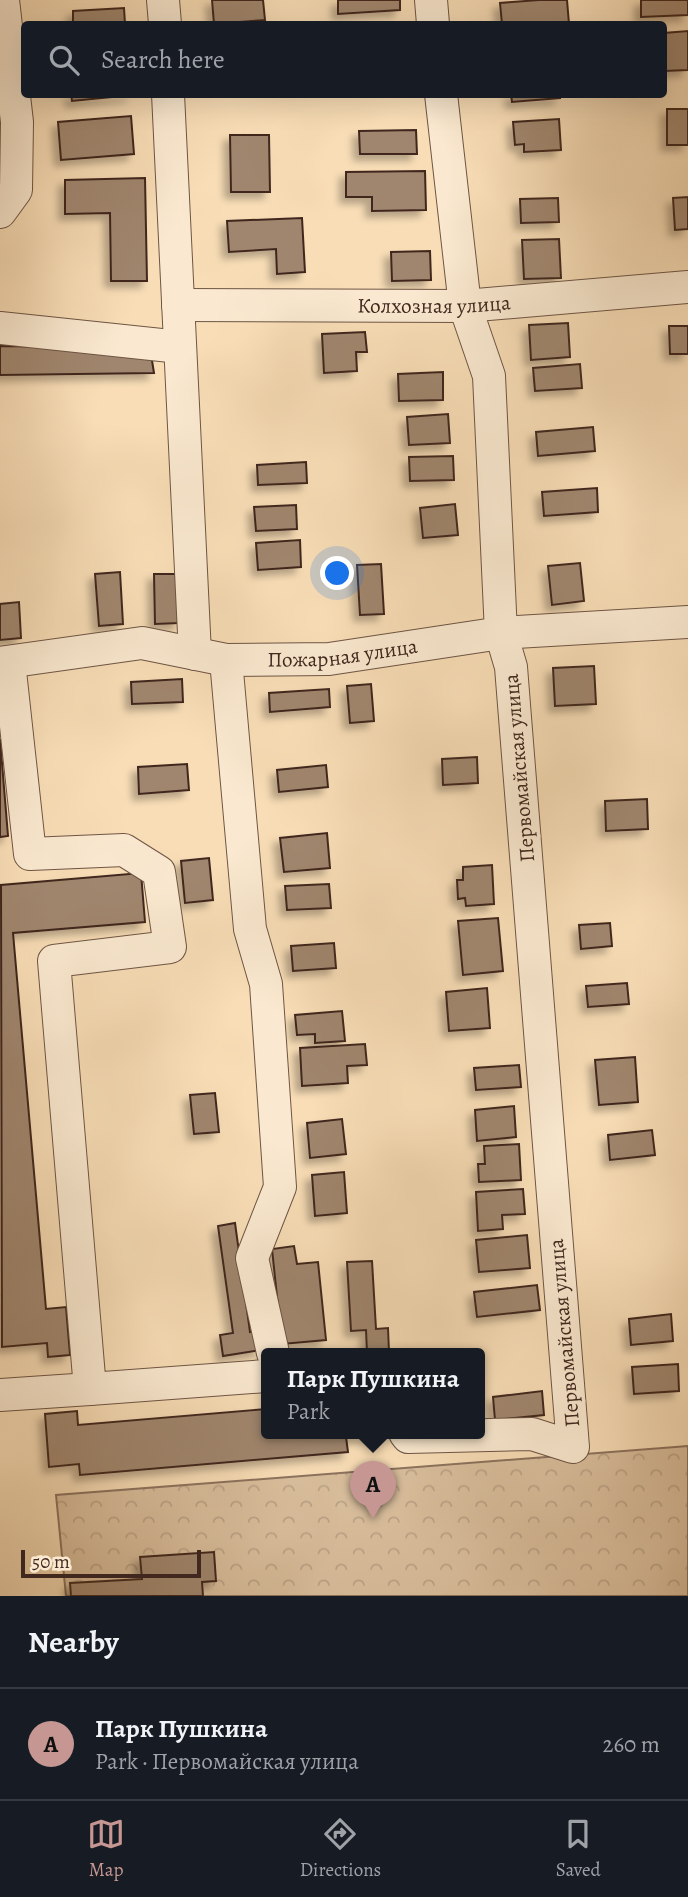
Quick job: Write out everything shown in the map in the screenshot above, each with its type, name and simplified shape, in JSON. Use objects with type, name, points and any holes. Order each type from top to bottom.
[{"type":"street","points":[[0,212],[16,190],[17,135],[3,0]]},
{"type":"street","points":[[163,0],[165,21]]},
{"type":"street","points":[[431,0],[433,21]]},
{"type":"street","points":[[168,98],[180,347],[210,657],[250,929],[266,984],[280,1186],[252,1258],[272,1348]]},
{"type":"street","name":"Первомайская улица","points":[[441,98],[465,306],[489,376],[501,633],[511,667],[573,1447],[532,1434],[485,1435]]},
{"type":"street","name":"Колхозная улица","points":[[178,305],[465,306],[688,287]]},
{"type":"street","points":[[0,328],[180,347]]},
{"type":"street","name":"Пожарная улица","points":[[4,662],[142,643],[210,657],[329,659],[501,633],[688,622]]},
{"type":"street","points":[[4,662],[30,854],[124,850],[159,872],[170,947],[54,961],[90,1389]]},
{"type":"street","points":[[0,1395],[261,1376]]},
{"type":"green space","points":[[688,1446],[688,1596],[66,1596],[56,1495]]},
{"type":"building","points":[[212,0],[263,0],[265,20],[214,21]]},
{"type":"building","points":[[338,0],[400,0],[400,10],[338,14]]},
{"type":"building","points":[[567,0],[569,21],[502,21],[500,3]]},
{"type":"building","points":[[641,0],[688,0],[688,15],[641,17]]},
{"type":"building","points":[[124,8],[125,21],[73,21],[73,11]]},
{"type":"building","points":[[688,31],[688,70],[667,71],[667,33]]},
{"type":"building","points":[[72,98],[102,98],[72,101]]},
{"type":"building","points":[[512,98],[560,98],[512,102]]},
{"type":"building","points":[[667,109],[688,109],[688,145],[667,145]]},
{"type":"building","points":[[131,116],[134,154],[61,160],[58,122]]},
{"type":"building","points":[[559,119],[561,150],[524,152],[524,144],[515,145],[513,122]]},
{"type":"building","points":[[416,130],[417,154],[360,154],[359,131]]},
{"type":"building","points":[[230,135],[269,135],[270,192],[231,192]]},
{"type":"building","points":[[425,171],[426,210],[372,211],[372,197],[346,197],[346,172]]},
{"type":"building","points":[[145,178],[147,281],[111,281],[110,213],[65,214],[65,180]]},
{"type":"building","points":[[688,197],[688,229],[675,230],[673,198]]},
{"type":"building","points":[[558,198],[559,222],[521,223],[520,199]]},
{"type":"building","points":[[302,218],[305,272],[277,274],[276,249],[229,252],[227,221]]},
{"type":"building","points":[[559,239],[561,278],[524,279],[522,240]]},
{"type":"building","points":[[430,251],[431,280],[392,281],[391,252]]},
{"type":"building","points":[[568,323],[570,357],[531,360],[529,325]]},
{"type":"building","points":[[669,326],[688,326],[688,354],[670,354]]},
{"type":"building","points":[[365,332],[367,352],[356,352],[357,371],[324,373],[322,334]]},
{"type":"building","points":[[0,346],[150,348],[154,373],[0,375]]},
{"type":"building","points":[[580,364],[582,388],[535,391],[533,368]]},
{"type":"building","points":[[443,372],[443,400],[399,401],[398,374]]},
{"type":"building","points":[[448,414],[450,443],[409,445],[407,417]]},
{"type":"building","points":[[593,427],[595,451],[538,456],[536,432]]},
{"type":"building","points":[[453,456],[454,480],[410,481],[409,457]]},
{"type":"building","points":[[306,462],[307,483],[258,485],[257,465]]},
{"type":"building","points":[[597,488],[598,512],[544,516],[542,492]]},
{"type":"building","points":[[455,504],[458,535],[423,538],[420,508]]},
{"type":"building","points":[[296,505],[297,529],[256,531],[254,507]]},
{"type":"building","points":[[300,540],[301,567],[258,570],[256,543]]},
{"type":"building","points":[[580,563],[584,601],[552,605],[548,566]]},
{"type":"building","points":[[381,564],[384,614],[360,615],[357,565]]},
{"type":"building","points":[[120,572],[123,624],[99,626],[95,574]]},
{"type":"building","points":[[154,574],[178,574],[179,623],[155,624]]},
{"type":"building","points":[[19,602],[21,638],[0,640],[0,604]]},
{"type":"building","points":[[594,666],[596,704],[555,706],[553,668]]},
{"type":"building","points":[[182,679],[183,702],[132,704],[131,682]]},
{"type":"building","points":[[371,684],[374,721],[350,723],[347,686]]},
{"type":"building","points":[[329,689],[330,707],[270,712],[269,693]]},
{"type":"building","points":[[0,739],[8,836],[0,837]]},
{"type":"building","points":[[477,757],[478,783],[443,785],[442,759]]},
{"type":"building","points":[[187,764],[189,790],[139,794],[138,767]]},
{"type":"building","points":[[326,765],[328,787],[279,792],[277,770]]},
{"type":"building","points":[[647,799],[648,829],[606,831],[605,801]]},
{"type":"building","points":[[327,833],[330,868],[284,872],[280,838]]},
{"type":"building","points":[[209,858],[213,900],[185,903],[181,861]]},
{"type":"building","points":[[492,865],[494,904],[466,906],[465,898],[458,899],[457,880],[463,880],[463,867]]},
{"type":"building","points":[[141,873],[145,922],[13,933],[46,1309],[66,1307],[70,1355],[48,1357],[47,1343],[2,1347],[1,885]]},
{"type":"building","points":[[329,884],[331,908],[287,910],[285,886]]},
{"type":"building","points":[[498,918],[503,971],[463,975],[458,921]]},
{"type":"building","points":[[610,923],[612,946],[581,949],[579,925]]},
{"type":"building","points":[[334,943],[336,968],[293,971],[291,946]]},
{"type":"building","points":[[627,983],[629,1004],[588,1007],[586,986]]},
{"type":"building","points":[[487,988],[490,1028],[449,1031],[446,992]]},
{"type":"building","points":[[342,1011],[345,1041],[315,1043],[315,1034],[297,1035],[295,1015]]},
{"type":"building","points":[[365,1044],[367,1065],[347,1066],[348,1083],[302,1086],[300,1048]]},
{"type":"building","points":[[635,1057],[638,1102],[599,1105],[595,1060]]},
{"type":"building","points":[[519,1065],[521,1087],[476,1090],[474,1068]]},
{"type":"building","points":[[215,1093],[219,1132],[194,1134],[190,1095]]},
{"type":"building","points":[[514,1106],[516,1137],[477,1141],[475,1110]]},
{"type":"building","points":[[342,1119],[346,1154],[310,1158],[307,1123]]},
{"type":"building","points":[[652,1130],[655,1155],[610,1160],[608,1135]]},
{"type":"building","points":[[519,1144],[521,1180],[479,1182],[478,1164],[485,1164],[484,1146]]},
{"type":"building","points":[[344,1172],[347,1213],[315,1216],[312,1175]]},
{"type":"building","points":[[523,1189],[525,1214],[502,1215],[503,1229],[478,1231],[476,1192]]},
{"type":"building","points":[[235,1223],[250,1332],[258,1330],[261,1350],[223,1356],[220,1335],[233,1333],[218,1226]]},
{"type":"building","points":[[527,1235],[530,1268],[479,1272],[476,1240]]},
{"type":"building","points":[[294,1246],[297,1264],[318,1262],[326,1340],[282,1344],[272,1249]]},
{"type":"building","points":[[372,1261],[376,1329],[388,1328],[389,1348],[367,1348],[366,1330],[351,1331],[347,1262]]},
{"type":"building","points":[[537,1285],[540,1310],[477,1317],[474,1292]]},
{"type":"building","points":[[671,1314],[673,1341],[631,1345],[629,1319]]},
{"type":"building","points":[[678,1364],[679,1391],[634,1394],[632,1367]]},
{"type":"building","points":[[542,1391],[544,1415],[495,1420],[493,1397]]},
{"type":"building","points":[[261,1409],[261,1439],[346,1439],[348,1452],[80,1475],[79,1464],[49,1467],[45,1414],[77,1411],[78,1425]]},
{"type":"building","points":[[214,1552],[216,1581],[202,1582],[203,1596],[71,1596],[70,1583],[142,1579],[140,1557]]},
{"type":"place","name":"Парк Пушкина","points":[[373,1519]]}]
